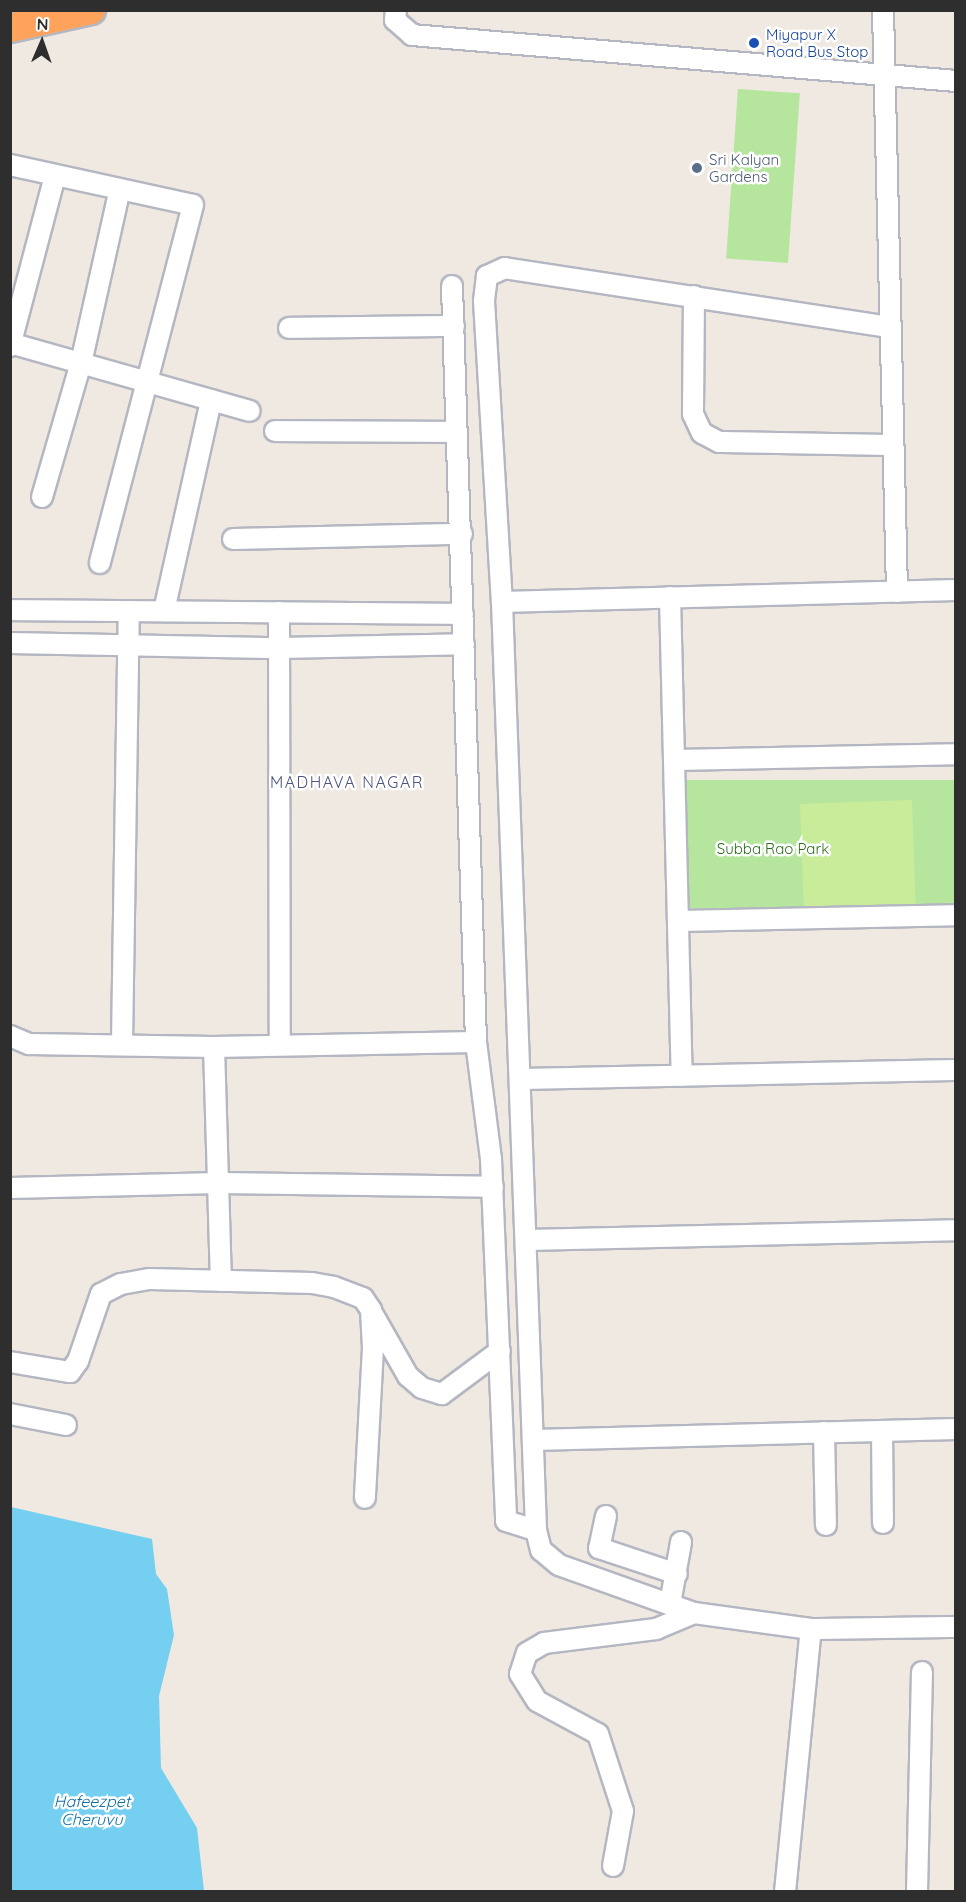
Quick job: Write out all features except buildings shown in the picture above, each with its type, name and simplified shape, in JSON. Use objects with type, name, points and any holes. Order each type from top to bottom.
[{"type":"highway","points":[[10,28],[91,10]]},
{"type":"street","points":[[396,10],[395,20],[412,35],[956,81]]},
{"type":"street","points":[[884,10],[889,327],[897,592]]},
{"type":"street","points":[[10,165],[193,205],[144,381],[100,563]]},
{"type":"street","points":[[55,176],[11,344],[250,411]]},
{"type":"street","points":[[42,497],[81,363],[120,189]]},
{"type":"street","points":[[889,327],[505,268],[492,270],[484,287],[502,602],[536,1530],[541,1550],[559,1565],[694,1613],[811,1629],[956,1627]]},
{"type":"street","points":[[452,285],[462,534],[476,1042],[492,1187],[506,1521],[536,1530]]},
{"type":"street","points":[[694,296],[693,414],[702,433],[719,442],[893,445]]},
{"type":"street","points":[[289,328],[454,335],[488,350]]},
{"type":"street","points":[[164,611],[211,400]]},
{"type":"street","points":[[275,431],[457,432]]},
{"type":"street","points":[[233,539],[462,534]]},
{"type":"street","points":[[502,602],[956,590]]},
{"type":"street","points":[[670,597],[682,1076]]},
{"type":"street","points":[[10,610],[463,614]]},
{"type":"street","points":[[122,1043],[129,611]]},
{"type":"street","points":[[279,612],[280,1046]]},
{"type":"street","points":[[10,643],[280,648],[464,644]]},
{"type":"street","points":[[674,760],[956,754]]},
{"type":"street","points":[[678,921],[956,915]]},
{"type":"street","points":[[10,1036],[28,1044],[122,1043],[214,1047],[476,1042]]},
{"type":"street","points":[[214,1047],[221,1281]]},
{"type":"street","points":[[520,1079],[956,1070]]},
{"type":"street","points":[[10,1188],[219,1183],[492,1187]]},
{"type":"street","points":[[496,1251],[526,1245],[956,1230]]},
{"type":"street","points":[[10,1362],[69,1372],[78,1361],[101,1294],[121,1284],[150,1279],[323,1285],[363,1298],[408,1376],[422,1388],[442,1394],[500,1351]]},
{"type":"street","points":[[365,1498],[373,1348],[371,1310]]},
{"type":"street","points":[[10,1414],[66,1425]]},
{"type":"street","points":[[534,1440],[956,1429]]},
{"type":"street","points":[[882,1431],[883,1523]]},
{"type":"street","points":[[824,1432],[826,1525]]},
{"type":"street","points":[[606,1516],[599,1548],[677,1574]]},
{"type":"street","points":[[670,1604],[681,1542]]},
{"type":"street","points":[[613,1866],[623,1811],[598,1734],[537,1701],[520,1674],[527,1653],[544,1643],[656,1629],[694,1613]]},
{"type":"street","points":[[785,1892],[811,1629]]},
{"type":"street","points":[[917,1892],[922,1672]]},
{"type":"green space","points":[[738,89],[800,93],[788,263],[726,259]]},
{"type":"green space","name":"Subba Rao Park","points":[[679,780],[955,780],[955,908],[679,908]]},
{"type":"green space","points":[[912,800],[916,904],[804,908],[800,804]]},
{"type":"water","name":"Hafeezpet Cheruvu","points":[[11,1507],[152,1539],[156,1574],[167,1589],[174,1635],[159,1696],[161,1768],[197,1828],[204,1891],[11,1891]]},
{"type":"place","name":"Miyapur X Road Bus Stop","points":[[754,43]]},
{"type":"place","name":"Sri Kalyan Gardens","points":[[697,168]]},
{"type":"district","name":"MADHAVA NAGAR","points":[[347,782]]}]
